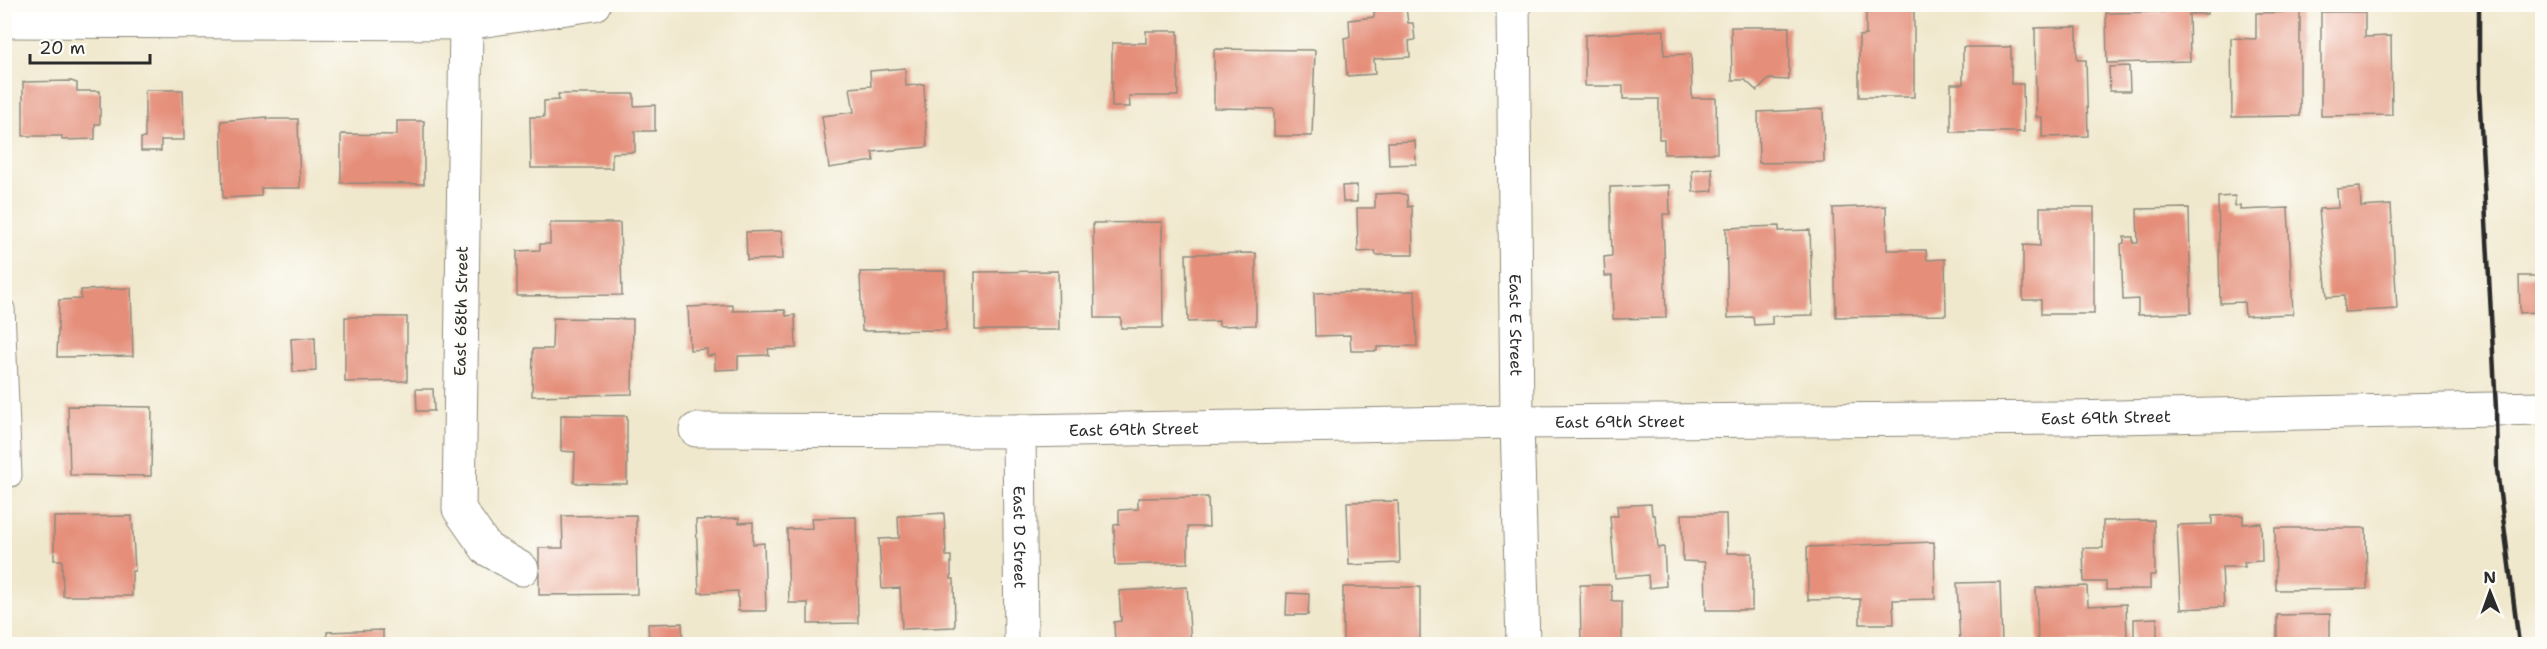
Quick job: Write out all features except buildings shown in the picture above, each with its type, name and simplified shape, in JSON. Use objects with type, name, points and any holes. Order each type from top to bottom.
[{"type":"street","points":[[4,21],[466,23],[594,4]]},
{"type":"street","name":"East E Street","points":[[1513,4],[1517,422],[1523,645]]},
{"type":"street","name":"East 68th Street","points":[[466,23],[459,508],[487,549],[522,569]]},
{"type":"street","name":"East 69th Street","points":[[696,429],[1019,430],[1517,422],[2080,418],[2542,408]]},
{"type":"street","name":"East D Street","points":[[1019,430],[1021,645]]},
{"type":"lane","points":[[4,309],[10,476]]},
{"type":"railway","points":[[2479,4],[2479,88],[2496,409],[2497,470],[2519,644]]}]
